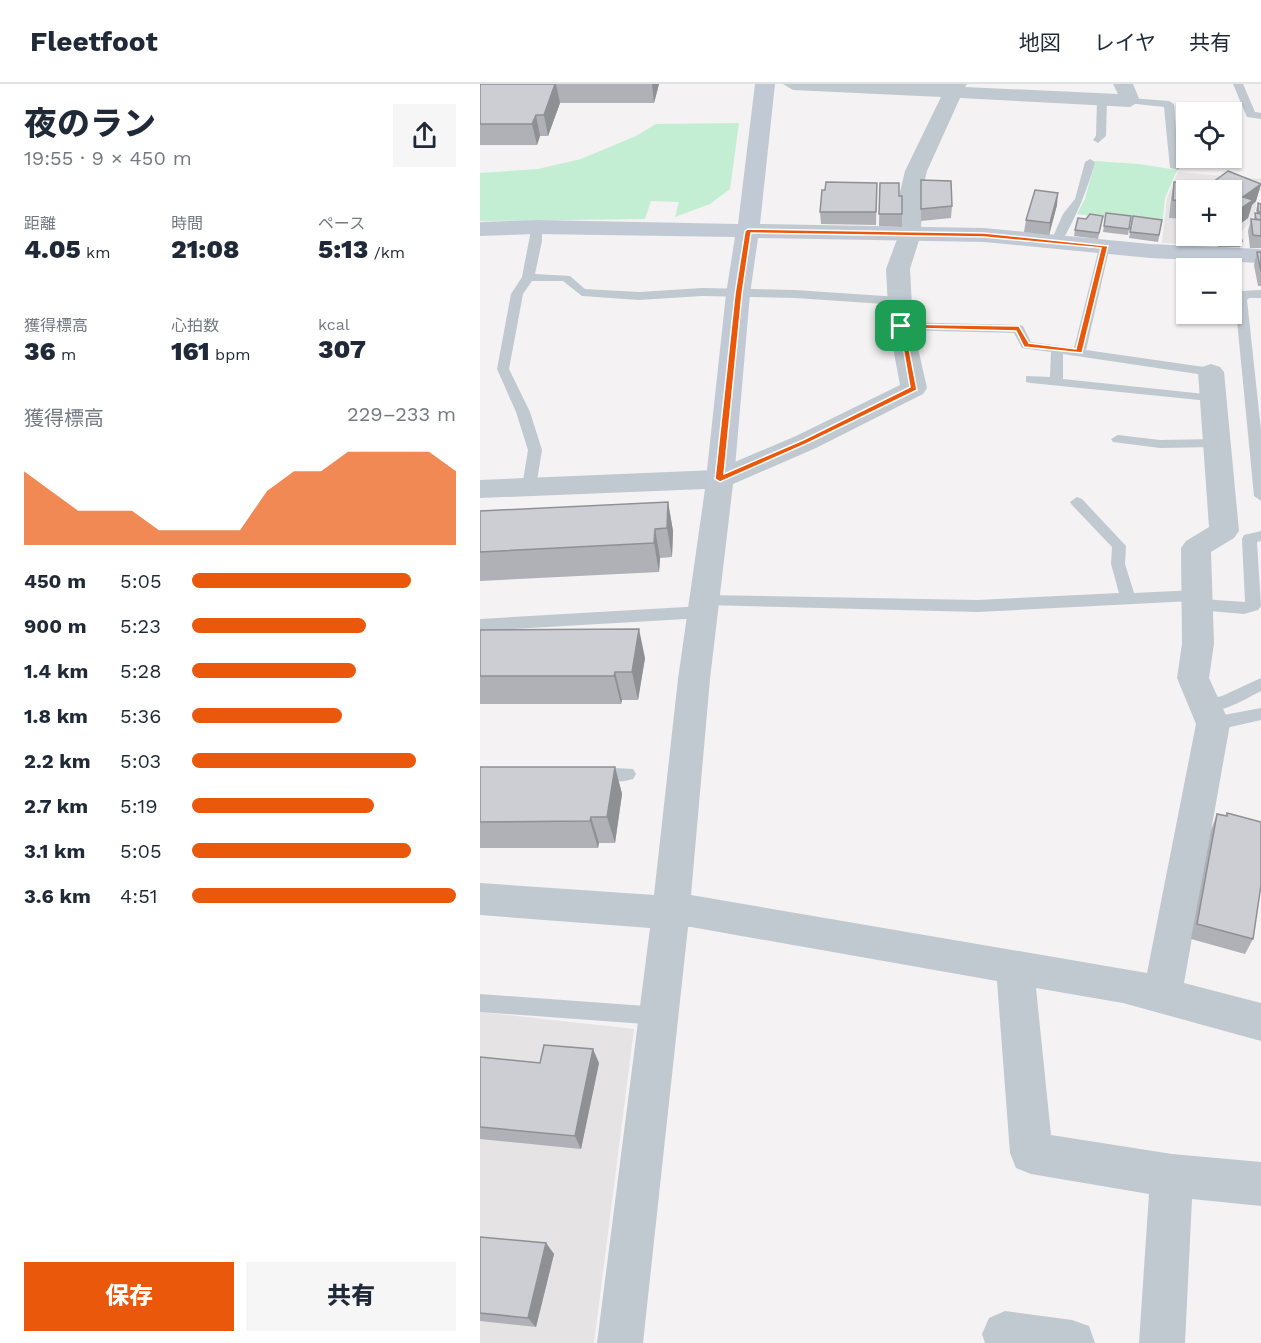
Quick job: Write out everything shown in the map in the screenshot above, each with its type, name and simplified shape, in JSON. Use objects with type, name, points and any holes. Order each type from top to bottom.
[{"type":"street","points":[[620,1343],[720,479],[738,294],[748,231],[765,84]]},
{"type":"street","points":[[793,84],[955,88],[1102,100],[1127,93]]},
{"type":"street","points":[[480,489],[720,479],[806,442],[914,388],[900,314],[898,269],[910,234],[911,192],[916,171],[955,88]]},
{"type":"street","points":[[480,229],[536,227],[984,235],[1104,246],[1261,256]]},
{"type":"street","points":[[1162,994],[1209,714],[1193,678],[1198,644],[1196,548],[1224,531],[1213,386]]},
{"type":"street","points":[[480,899],[646,912],[691,911],[1162,994],[1261,1023]]},
{"type":"street","points":[[1016,968],[1031,1153],[1172,1176],[1261,1184]]},
{"type":"street","points":[[1162,1343],[1172,1176]]},
{"type":"street","points":[[1005,1334],[1072,1343]]},
{"type":"lane","points":[[1238,84],[1251,115],[1261,116]]},
{"type":"lane","points":[[1127,93],[1169,104],[1175,168]]},
{"type":"lane","points":[[1098,140],[1101,136],[1102,100]]},
{"type":"lane","points":[[1057,241],[1069,214],[1080,199],[1090,162]]},
{"type":"lane","points":[[529,487],[535,450],[523,412],[502,369],[517,294],[528,277],[536,241],[536,227]]},
{"type":"lane","points":[[1079,352],[1104,246]]},
{"type":"lane","points":[[528,277],[566,278],[582,292],[639,296],[702,292],[795,294],[900,314],[1019,329],[1026,345],[1079,352],[1213,386]]},
{"type":"lane","points":[[1261,294],[1245,294],[1241,300],[1261,496]]},
{"type":"lane","points":[[1056,382],[1058,349]]},
{"type":"lane","points":[[1031,379],[1056,382],[1213,386]]},
{"type":"lane","points":[[1118,439],[1160,444],[1217,444]]},
{"type":"lane","points":[[1077,502],[1119,546],[1118,564],[1128,598]]},
{"type":"lane","points":[[480,625],[704,606],[978,606],[1128,598],[1198,600],[1244,608],[1253,606],[1249,539],[1261,536]]},
{"type":"lane","points":[[1261,684],[1225,702],[1209,714],[1227,723],[1250,713],[1261,714]]},
{"type":"lane","points":[[582,774],[627,774]]},
{"type":"lane","points":[[480,1003],[658,1016]]},
{"type":"shaded area","points":[[1178,172],[1261,179],[1261,191],[1256,191],[1256,208],[1252,220],[1242,231],[1242,180],[1176,180],[1176,244],[1162,243],[1167,198]]},
{"type":"shaded area","points":[[480,1012],[634,1029],[594,1343],[480,1343]]},
{"type":"green space","points":[[739,123],[730,189],[710,204],[675,217],[679,202],[651,201],[645,219],[480,221],[480,173],[538,169],[581,159],[636,136],[656,124]]},
{"type":"green space","points":[[1095,161],[1139,164],[1177,170],[1165,198],[1162,226],[1077,214],[1085,199]]},
{"type":"building","points":[[480,84],[555,84],[544,115],[536,115],[532,124],[480,124]]},
{"type":"building","points":[[1228,171],[1261,184],[1243,197],[1253,200],[1242,208],[1242,180],[1216,180]]},
{"type":"building","points":[[921,180],[951,181],[952,206],[921,209]]},
{"type":"building","points":[[826,182],[877,183],[876,212],[820,212],[822,190],[825,190]]},
{"type":"building","points":[[1174,182],[1176,182],[1176,200],[1173,200]]},
{"type":"building","points":[[880,183],[899,183],[902,214],[879,214]]},
{"type":"building","points":[[1035,190],[1058,193],[1050,223],[1026,220]]},
{"type":"building","points":[[1258,203],[1261,204],[1261,212],[1258,212]]},
{"type":"building","points":[[1106,213],[1131,216],[1129,229],[1104,226]]},
{"type":"building","points":[[1255,213],[1261,214],[1261,220],[1256,219]]},
{"type":"building","points":[[1090,214],[1103,216],[1099,233],[1075,230],[1078,218],[1086,219]]},
{"type":"building","points":[[1133,216],[1162,220],[1159,235],[1130,232]]},
{"type":"building","points":[[1251,219],[1261,220],[1261,236],[1253,235]]},
{"type":"building","points":[[1257,252],[1261,252],[1261,271]]},
{"type":"building","points":[[668,502],[667,528],[655,529],[654,543],[480,552],[480,511]]},
{"type":"building","points":[[639,629],[632,672],[615,672],[614,676],[480,676],[480,630]]},
{"type":"building","points":[[480,767],[615,767],[607,817],[591,817],[590,821],[480,822]]},
{"type":"building","points":[[1227,813],[1261,822],[1261,885],[1253,939],[1197,924],[1217,814],[1227,816]]},
{"type":"building","points":[[544,1045],[593,1049],[575,1136],[480,1127],[480,1057],[540,1063]]},
{"type":"building","points":[[480,1237],[546,1243],[528,1318],[480,1313]]},
{"type":"route","points":[[748,231],[984,235],[1104,246],[1079,352],[1026,345],[1019,329],[901,326],[914,388],[806,442],[720,479],[738,294],[748,231]]}]
